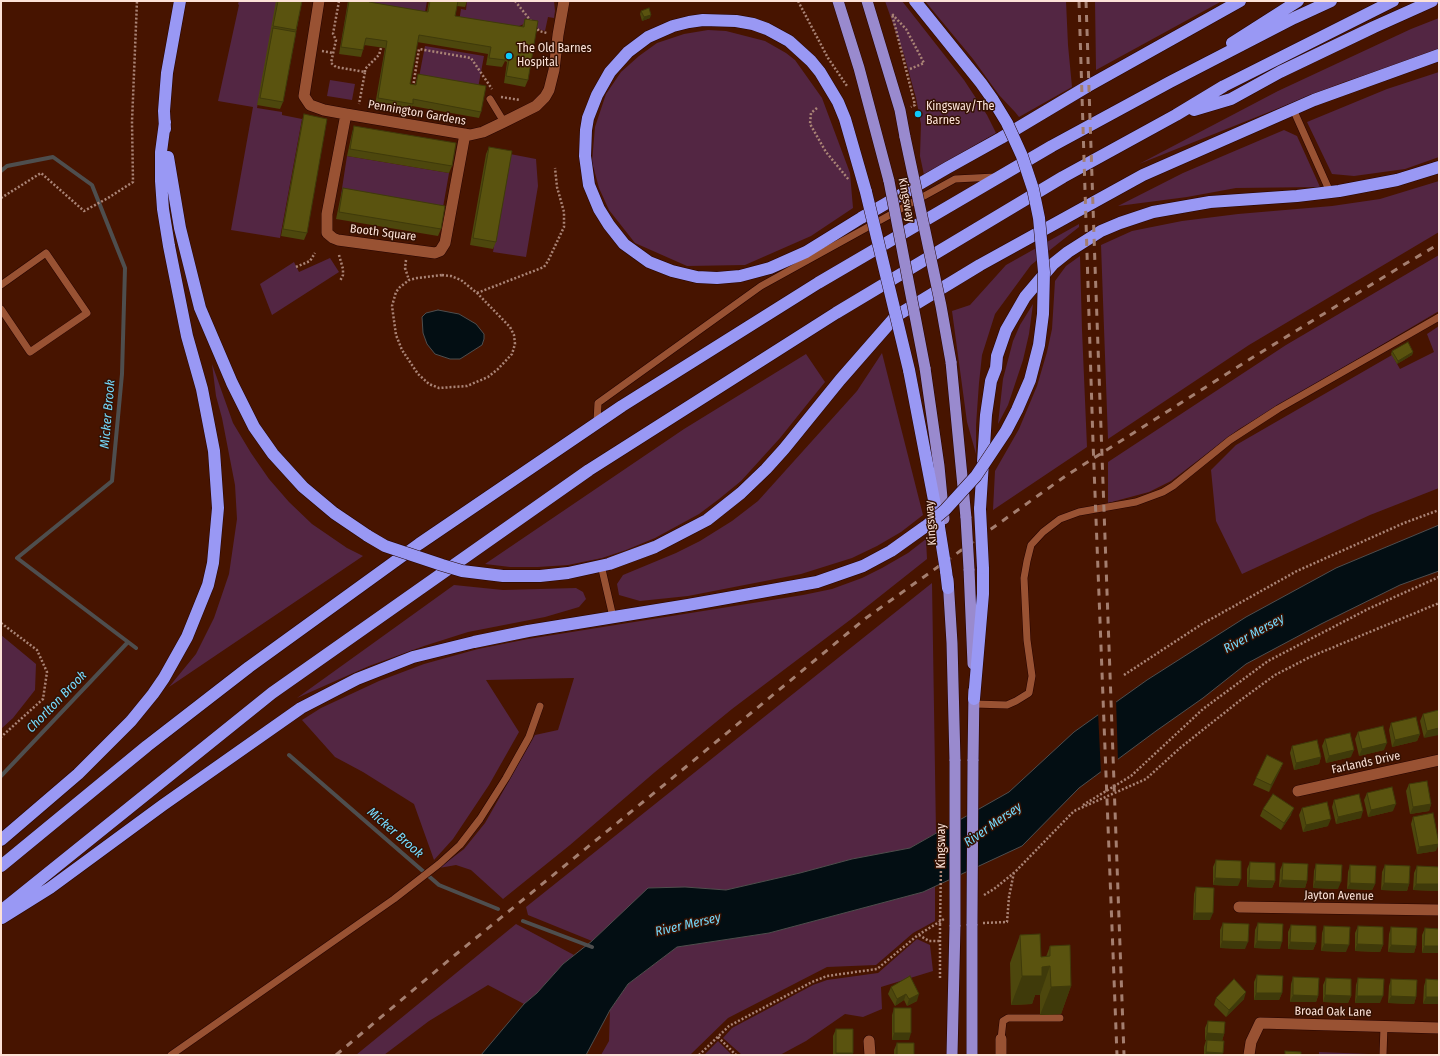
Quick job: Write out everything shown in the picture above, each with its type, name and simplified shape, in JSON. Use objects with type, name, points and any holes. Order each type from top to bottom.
[{"type":"highway","points":[[1,840],[78,774],[131,721],[154,694],[187,637],[208,585],[213,563],[218,508],[214,451],[202,389],[187,336],[169,246],[163,209],[161,181],[161,152],[165,122],[167,73],[180,1]]},
{"type":"highway","name":"Kingsway","points":[[838,1],[859,68],[889,181],[925,368],[939,466],[941,525]]},
{"type":"highway","name":"Kingsway","points":[[867,1],[900,110],[941,306],[951,362],[966,518],[974,702],[972,1055]]},
{"type":"highway","points":[[1,918],[50,888],[163,805],[301,708],[357,679],[413,657],[474,642],[528,631],[817,582],[863,566],[891,551],[926,526],[945,510],[976,476],[1006,431],[1030,380],[1042,328],[1044,272],[1042,240],[1035,200],[1022,156],[1007,123],[993,100],[915,1]]},
{"type":"highway","points":[[948,588],[941,525],[910,370],[866,192],[845,119],[838,102],[815,66],[798,49],[779,35],[753,24],[736,21],[703,20],[688,22],[659,32],[639,43],[618,62],[603,82],[592,106],[586,130],[585,156],[589,186],[599,209],[609,225],[624,244],[649,262],[672,271],[697,277],[717,278],[740,276],[770,268],[806,252],[861,218],[946,168],[1240,1]]},
{"type":"highway","points":[[1170,82],[1298,1]]},
{"type":"highway","points":[[1,866],[147,746],[248,667],[419,544],[598,422],[818,283],[1052,146],[1170,82],[1331,1]]},
{"type":"highway","points":[[1,911],[272,693],[589,470],[836,313],[1063,177],[1176,115],[1224,86],[1393,1]]},
{"type":"highway","points":[[1176,115],[1231,99],[1288,68],[1432,1]]},
{"type":"highway","points":[[165,122],[173,195],[200,308],[243,408],[254,428],[273,454],[303,487],[334,513],[385,546],[462,571],[502,576],[540,576],[568,573],[633,556],[676,537],[707,520],[736,498],[784,450],[840,380],[896,316],[980,265],[1143,175],[1321,97],[1439,55]]},
{"type":"highway","points":[[974,702],[983,594],[980,509],[986,415],[997,356],[1006,330],[1033,286],[1053,264],[1078,245],[1101,231],[1153,212],[1210,202],[1297,196],[1330,192],[1397,180],[1439,167]]},
{"type":"highway","name":"Kingsway","points":[[948,588],[952,643],[955,761],[951,921],[952,1055]]},
{"type":"street","name":"Pennington Gardens","points":[[319,1],[304,96],[310,105],[324,110],[470,135],[483,132],[536,106],[545,97],[549,90],[554,70],[564,1]]},
{"type":"street","name":"Booth Square","points":[[346,114],[327,214],[327,233],[332,238],[338,240],[435,253],[440,251],[445,243],[465,134]]},
{"type":"street","name":"Farlands Drive","points":[[1298,791],[1439,760]]},
{"type":"street","name":"Jayton Avenue","points":[[1239,907],[1439,910]]},
{"type":"street","name":"Broad Oak Lane","points":[[1249,1055],[1251,1042],[1260,1023],[1439,1028]]},
{"type":"street","points":[[1001,1039],[1001,1055]]},
{"type":"street","points":[[869,1041],[870,1055]]},
{"type":"lane","points":[[493,98],[504,122]]},
{"type":"lane","points":[[1293,109],[1330,192]]},
{"type":"lane","points":[[598,422],[598,403],[761,286],[955,179],[999,177]]},
{"type":"lane","points":[[1,285],[46,253],[87,313],[30,352],[1,309]]},
{"type":"lane","points":[[974,702],[1007,705],[1029,693],[1032,676],[1027,640],[1024,578],[1031,545],[1043,532],[1060,519],[1079,512],[1136,502],[1163,492],[1173,486],[1230,440],[1278,409],[1439,317]]},
{"type":"lane","points":[[601,565],[613,617]]},
{"type":"lane","points":[[172,1055],[394,899],[439,864],[460,845],[480,819],[506,778],[529,737],[540,706]]},
{"type":"lane","points":[[1001,1039],[1003,1021],[1008,1018],[1060,1018]]},
{"type":"lane","points":[[1383,1055],[1384,1026]]},
{"type":"path","points":[[1,198],[41,173],[84,211],[133,182],[132,122],[137,1]]},
{"type":"path","points":[[340,1],[333,34],[336,40],[331,63],[336,66],[365,72]]},
{"type":"path","points":[[515,1],[539,31],[558,35]]},
{"type":"path","points":[[798,1],[828,58],[847,86]]},
{"type":"path","points":[[334,5],[338,8]]},
{"type":"path","points":[[910,69],[924,63],[906,29],[892,14],[915,105]]},
{"type":"path","points":[[360,100],[365,69],[379,55],[381,48]]},
{"type":"path","points":[[413,87],[419,48],[471,58],[492,90]]},
{"type":"path","points":[[493,98],[519,100],[525,97]]},
{"type":"path","points":[[817,108],[811,113],[810,124],[826,152],[850,182]]},
{"type":"path","points":[[477,293],[544,267],[548,261],[564,227],[564,212],[557,187],[555,168]]},
{"type":"path","points":[[296,267],[310,261],[315,254]]},
{"type":"path","points":[[339,255],[343,268],[343,275],[340,281]]},
{"type":"path","points":[[406,258],[405,268],[409,280]]},
{"type":"path","points":[[442,275],[451,276],[461,280],[477,293],[510,327],[515,339],[512,354],[488,377],[467,386],[439,388],[429,384],[418,374],[402,350],[397,339],[392,306],[396,292],[409,280],[442,275]]},
{"type":"path","points":[[1124,675],[1202,624],[1297,571],[1404,523],[1439,510]]},
{"type":"path","points":[[980,897],[994,889],[1014,872],[1074,811],[1131,776],[1203,708],[1268,661],[1368,609],[1439,578]]},
{"type":"path","points":[[1074,811],[1146,779],[1186,743],[1275,675],[1310,657],[1439,603]]},
{"type":"path","points":[[1,624],[37,650],[48,672],[43,699],[1,737]]},
{"type":"path","points":[[988,923],[1007,922],[1009,897],[1014,872]]},
{"type":"path","points":[[699,1055],[729,1026],[812,982],[827,976],[877,969],[918,935],[951,921]]},
{"type":"path","points":[[940,925],[940,984]]},
{"type":"path","points":[[918,935],[929,940],[940,941]]},
{"type":"path","points":[[718,1037],[736,1055]]},
{"type":"shaded area","points":[[239,1],[277,1],[257,108],[282,112],[282,115],[302,119],[280,238],[231,230],[253,107],[218,101]]},
{"type":"shaded area","points":[[369,1],[427,1],[424,18],[368,8]]},
{"type":"shaded area","points":[[467,1],[554,1],[554,18],[548,17],[545,31],[538,29],[534,24],[529,22],[507,31],[459,22],[461,9],[466,10]]},
{"type":"shaded area","points":[[885,1],[902,1],[964,80],[987,115],[996,133],[924,175],[920,156],[921,124],[916,98],[904,55]]},
{"type":"shaded area","points":[[925,1],[1066,1],[1072,87],[1019,117],[999,95],[973,59]]},
{"type":"shaded area","points":[[1095,1],[1222,1],[1096,70]]},
{"type":"shaded area","points":[[1439,18],[1439,51],[1344,82],[1139,164],[1278,91],[1411,29]]},
{"type":"shaded area","points":[[708,30],[726,31],[765,41],[795,60],[822,98],[850,173],[853,208],[811,236],[745,265],[687,266],[635,243],[609,210],[599,188],[592,162],[595,127],[606,94],[621,72],[657,43],[684,34]]},
{"type":"shaded area","points":[[425,46],[484,56],[478,88],[419,77]]},
{"type":"shaded area","points":[[1439,72],[1439,157],[1405,169],[1354,176],[1332,174],[1307,122],[1387,89]]},
{"type":"shaded area","points":[[330,80],[355,84],[352,100],[327,96]]},
{"type":"shaded area","points":[[1284,130],[1297,136],[1320,187],[1236,188],[1187,197],[1118,206],[1183,173]]},
{"type":"shaded area","points":[[510,154],[536,159],[538,186],[526,257],[493,252]]},
{"type":"shaded area","points":[[347,156],[449,173],[442,213],[341,195]]},
{"type":"shaded area","points":[[1439,181],[1439,232],[1249,345],[1108,439],[1101,245],[1132,231],[1182,221],[1238,214],[1332,206],[1380,199]]},
{"type":"shaded area","points":[[1079,224],[1079,227],[1031,265],[995,314],[982,355],[976,425],[976,454],[967,422],[952,311],[970,305],[1006,265]]},
{"type":"shaded area","points":[[1439,255],[1439,311],[1239,429],[1171,481],[1149,492],[1108,503],[1108,462],[1286,345]]},
{"type":"shaded area","points":[[1080,256],[1087,447],[993,510],[995,471],[1019,429],[1037,386],[1047,352],[1052,329],[1055,281],[1066,266]]},
{"type":"shaded area","points":[[330,258],[339,272],[272,315],[260,284],[294,262],[299,272]]},
{"type":"shaded area","points":[[1033,304],[1029,334],[1023,360],[1008,405],[998,424],[1003,379],[1013,341],[1020,325]]},
{"type":"shaded area","points":[[1439,326],[1439,488],[1370,515],[1242,574],[1216,521],[1211,470],[1236,445],[1392,355],[1400,369],[1434,352],[1427,334]]},
{"type":"shaded area","points":[[882,353],[923,515],[901,532],[877,546],[852,558],[801,574],[688,596],[640,601],[619,595],[617,584],[623,575],[676,553],[700,541],[732,521],[758,501],[857,391]]},
{"type":"shaded area","points":[[806,354],[825,382],[780,438],[741,481],[699,514],[655,538],[602,558],[568,565],[538,567],[510,567],[485,564],[684,429]]},
{"type":"shaded area","points":[[212,364],[233,423],[269,479],[289,502],[312,524],[347,548],[363,556],[169,687],[196,654],[214,618],[229,574],[237,519],[235,485],[222,418],[216,396]]},
{"type":"shaded area","points":[[926,539],[927,559],[850,620],[732,709],[655,772],[570,845],[503,899],[471,870],[456,865],[439,868],[464,849],[485,823],[535,735],[558,730],[574,678],[486,680],[519,732],[489,785],[453,839],[434,860],[414,804],[363,772],[335,757],[302,720],[321,708],[379,681],[424,664],[478,649],[528,639],[803,595],[832,589],[862,578],[882,568],[908,553]]},
{"type":"shaded area","points":[[932,583],[936,833],[910,848],[852,859],[726,890],[685,887],[649,888],[592,941],[528,915],[526,907]]},
{"type":"shaded area","points":[[454,585],[503,590],[576,588],[583,592],[586,599],[579,607],[545,617],[468,632],[424,646],[369,666],[297,698]]},
{"type":"shaded area","points":[[1,635],[36,664],[35,690],[13,718],[1,729]]},
{"type":"shaded area","points":[[935,886],[935,921],[913,933],[876,965],[827,967],[728,1018],[690,1055],[601,1055],[609,1041],[610,1010],[628,984],[677,947],[769,933],[923,892]]},
{"type":"shaded area","points":[[516,924],[574,955],[563,964],[537,993],[524,1004],[488,985],[429,1021],[384,1055],[356,1055]]},
{"type":"shaded area","points":[[917,939],[930,945],[933,971],[881,987],[882,1009],[863,1017],[845,1014],[806,1041],[780,1055],[742,1055],[723,1038],[732,1028],[813,985],[827,980],[878,973]]},
{"type":"shaded area","points":[[718,1041],[732,1055],[704,1055]]},
{"type":"shaded area","points":[[1319,1052],[1369,1054],[1369,1055],[1319,1055]]},
{"type":"water","points":[[438,310],[459,314],[476,324],[484,334],[482,345],[460,359],[450,359],[435,354],[427,344],[423,333],[422,317],[426,313]]},
{"type":"water","name":"River Mersey","points":[[1439,525],[1439,571],[1400,585],[1321,624],[1246,664],[1203,698],[1079,788],[1022,846],[923,892],[769,933],[677,947],[628,984],[610,1010],[586,1055],[481,1055],[524,1004],[537,993],[563,964],[592,941],[648,888],[685,887],[726,890],[852,859],[910,848],[1009,792],[1074,732],[1147,680],[1246,617],[1336,568]]},
{"type":"pier","points":[[1116,699],[1118,762],[1101,774],[1098,712]]},
{"type":"building","points":[[278,1],[302,1],[296,30],[273,26]]},
{"type":"building","name":"The Old Barnes Hospital","points":[[349,1],[369,1],[428,12],[430,1],[458,1],[455,16],[524,27],[525,19],[538,21],[528,80],[506,76],[510,55],[506,54],[505,60],[489,58],[491,47],[419,35],[410,84],[416,85],[418,74],[486,86],[481,112],[413,99],[413,104],[378,98],[387,41],[366,38],[363,50],[341,47]]},
{"type":"building","points":[[649,8],[651,15],[644,17],[641,11]]},
{"type":"building","points":[[273,28],[296,32],[283,102],[260,98]]},
{"type":"building","points":[[304,114],[327,119],[307,233],[283,229]]},
{"type":"building","points":[[354,126],[456,143],[452,166],[350,149]]},
{"type":"building","points":[[489,147],[512,151],[496,242],[473,238]]},
{"type":"building","points":[[343,188],[445,206],[441,229],[339,212]]},
{"type":"building","points":[[1408,342],[1413,352],[1398,361],[1392,351]]},
{"type":"building","points":[[1439,710],[1439,728],[1427,731],[1423,714]]},
{"type":"building","points":[[1416,717],[1420,734],[1395,740],[1391,723]]},
{"type":"building","points":[[1383,726],[1387,743],[1362,749],[1358,732]]},
{"type":"building","points":[[1350,733],[1354,750],[1329,756],[1325,739]]},
{"type":"building","points":[[1317,740],[1321,757],[1296,763],[1292,746]]},
{"type":"building","points":[[1267,755],[1283,763],[1271,785],[1256,778]]},
{"type":"building","points":[[1427,781],[1431,804],[1413,807],[1409,784]]},
{"type":"building","points":[[1392,787],[1396,804],[1371,810],[1367,793]]},
{"type":"building","points":[[1273,794],[1294,808],[1284,823],[1263,809]]},
{"type":"building","points":[[1359,794],[1363,811],[1338,817],[1334,800]]},
{"type":"building","points":[[1327,802],[1331,819],[1306,825],[1302,808]]},
{"type":"building","points":[[1433,813],[1439,844],[1419,847],[1413,817]]},
{"type":"building","points":[[1216,860],[1241,861],[1241,879],[1215,878]]},
{"type":"building","points":[[1250,862],[1275,863],[1275,881],[1249,880]]},
{"type":"building","points":[[1283,863],[1308,864],[1307,881],[1282,880]]},
{"type":"building","points":[[1316,864],[1342,865],[1341,882],[1315,881]]},
{"type":"building","points":[[1350,865],[1376,866],[1375,884],[1350,883]]},
{"type":"building","points":[[1385,865],[1410,866],[1409,884],[1384,883]]},
{"type":"building","points":[[1417,866],[1439,867],[1439,884],[1416,884]]},
{"type":"building","points":[[1196,887],[1214,888],[1213,913],[1195,913]]},
{"type":"building","points":[[1223,923],[1249,924],[1248,942],[1222,941]]},
{"type":"building","points":[[1258,923],[1283,924],[1282,942],[1257,941]]},
{"type":"building","points":[[1291,925],[1316,926],[1316,943],[1290,942]]},
{"type":"building","points":[[1324,926],[1350,927],[1349,945],[1324,944]]},
{"type":"building","points":[[1358,926],[1383,927],[1383,945],[1357,944]]},
{"type":"building","points":[[1391,927],[1417,928],[1416,946],[1391,945]]},
{"type":"building","points":[[1425,928],[1439,929],[1439,946],[1424,946]]},
{"type":"building","points":[[1040,934],[1041,957],[1050,956],[1050,946],[1070,945],[1071,986],[1051,987],[1050,966],[1042,967],[1042,976],[1022,976],[1020,935]]},
{"type":"building","points":[[1257,975],[1283,976],[1282,993],[1256,993]]},
{"type":"building","points":[[910,976],[919,994],[909,999],[906,994],[897,999],[891,987]]},
{"type":"building","points":[[1293,977],[1319,978],[1318,996],[1293,995]]},
{"type":"building","points":[[1326,978],[1351,979],[1351,996],[1325,995]]},
{"type":"building","points":[[1358,978],[1384,979],[1383,996],[1357,996]]},
{"type":"building","points":[[1234,979],[1246,992],[1229,1010],[1216,998]]},
{"type":"building","points":[[1391,979],[1417,980],[1416,997],[1391,996]]},
{"type":"building","points":[[1426,979],[1439,980],[1439,997],[1426,997]]},
{"type":"building","points":[[894,1008],[911,1008],[911,1033],[894,1033]]},
{"type":"building","points":[[1208,1021],[1225,1022],[1224,1034],[1207,1033]]},
{"type":"building","points":[[836,1029],[853,1029],[853,1053],[836,1053]]},
{"type":"building","points":[[1207,1040],[1224,1041],[1223,1053],[1206,1052]]},
{"type":"building","points":[[897,1043],[914,1043],[914,1055],[897,1055]]},
{"type":"building","points":[[1285,1051],[1301,1052],[1301,1055],[1285,1055]]},
{"type":"waterway","name":"Micker Brook","points":[[1,171],[7,166],[53,157],[92,185],[125,268],[122,374],[112,481],[17,558],[136,648]]},
{"type":"waterway","name":"Chorlton Brook","points":[[1,776],[128,642]]},
{"type":"waterway","name":"Micker Brook","points":[[289,755],[439,885],[498,909]]},
{"type":"waterway","name":"Micker Brook","points":[[523,921],[592,947]]},
{"type":"railway","points":[[1079,1],[1093,442],[1117,1055]]},
{"type":"railway","points":[[1086,1],[1124,1055]]},
{"type":"railway","points":[[336,1055],[455,955],[866,618],[1067,475],[1255,356],[1439,244]]},
{"type":"place","name":"The Old Barnes Hospital","points":[[509,56]]},
{"type":"place","name":"Kingsway/The Barnes","points":[[918,114]]}]
